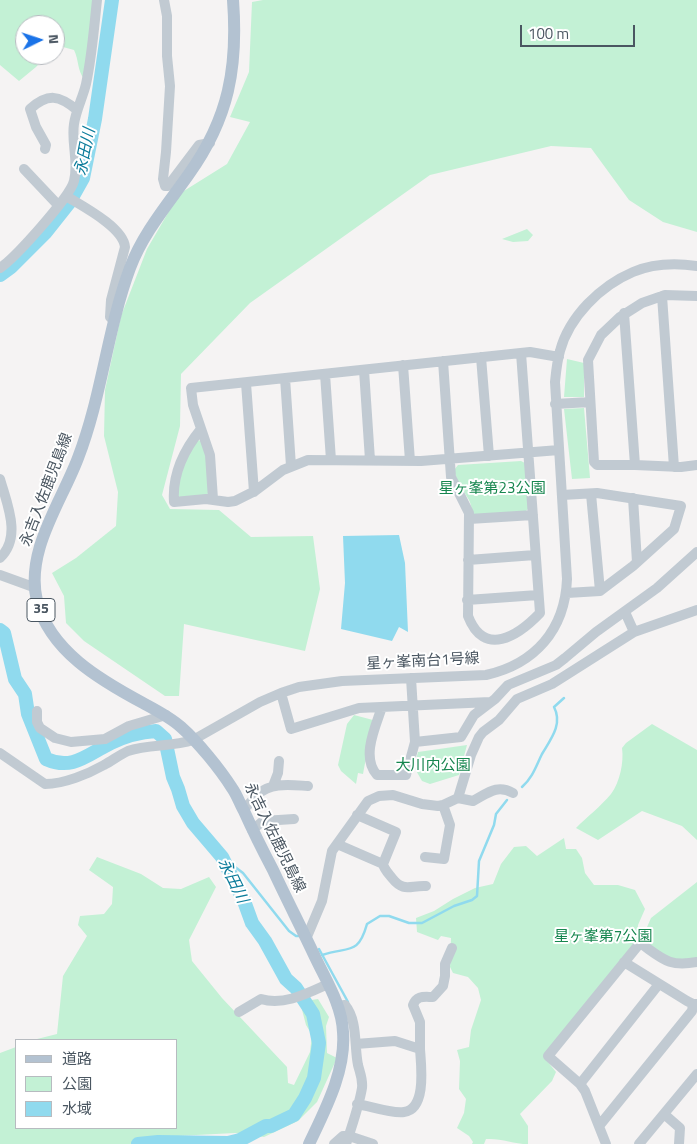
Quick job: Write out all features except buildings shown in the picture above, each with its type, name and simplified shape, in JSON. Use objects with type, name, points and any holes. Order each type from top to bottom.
[{"type":"main road","name":"永吉入佐鹿児島線","points":[[233,0],[235,28],[234,62],[227,99],[210,142],[147,234],[132,264],[120,295],[99,391],[79,456],[41,542],[35,572],[36,588],[37,600],[48,626],[69,654],[108,683],[166,716],[182,728],[187,742],[232,788],[328,984],[338,1006],[342,1021],[343,1056],[337,1078],[309,1144]]},
{"type":"street","points":[[0,268],[22,249],[68,196],[74,183],[76,175],[74,125],[90,68],[97,0]]},
{"type":"street","points":[[164,0],[167,16],[167,56],[170,86],[163,179],[165,186],[168,186],[199,145],[210,142]]},
{"type":"street","points":[[45,149],[46,144],[36,126],[30,109],[43,98],[57,98],[65,100],[77,110]]},
{"type":"street","points":[[24,169],[58,206]]},
{"type":"street","points":[[68,196],[98,214],[123,238],[124,243],[111,300],[110,317],[114,321]]},
{"type":"street","name":"星ヶ峯南台1号線","points":[[187,742],[260,702],[281,693],[320,683],[486,675],[498,672],[532,655],[550,636],[558,622],[567,593],[555,404],[555,382],[559,357],[566,336],[580,314],[592,300],[614,283],[633,272],[673,264],[697,266]]},
{"type":"street","points":[[697,296],[675,294],[642,303],[610,325],[601,335],[588,360],[594,462],[597,466],[674,467],[697,465]]},
{"type":"street","points":[[662,296],[674,467]]},
{"type":"street","points":[[624,314],[635,465]]},
{"type":"street","points":[[213,499],[210,455],[193,405],[191,388],[520,353],[537,352],[559,357]]},
{"type":"street","points":[[443,361],[451,477],[455,488],[467,507],[469,519],[468,616],[474,629],[485,638],[502,640],[512,636],[529,624],[540,613],[520,353]]},
{"type":"street","points":[[481,357],[489,456]]},
{"type":"street","points":[[403,366],[410,461]]},
{"type":"street","points":[[364,370],[370,460]]},
{"type":"street","points":[[325,374],[331,460]]},
{"type":"street","points":[[285,378],[291,466]]},
{"type":"street","points":[[246,382],[254,492]]},
{"type":"street","points":[[555,404],[590,402]]},
{"type":"street","points":[[201,430],[191,441],[179,461],[173,492],[174,502],[213,499],[228,502],[235,501],[254,492],[283,470],[308,460],[410,461],[559,450]]},
{"type":"street","points":[[0,480],[10,517],[12,536],[8,548],[0,558]]},
{"type":"street","points":[[562,496],[592,494],[633,498],[681,506],[674,529],[637,562],[600,591],[567,593]]},
{"type":"street","points":[[592,494],[600,591]]},
{"type":"street","points":[[633,498],[637,562]]},
{"type":"street","points":[[469,519],[532,515]]},
{"type":"street","points":[[414,742],[460,737],[474,714],[491,702],[508,685],[560,661],[596,632],[657,588],[697,552]]},
{"type":"street","points":[[468,560],[535,555]]},
{"type":"street","points":[[0,575],[36,588]]},
{"type":"street","points":[[467,600],[538,595]]},
{"type":"street","points":[[458,798],[471,754],[479,737],[499,720],[517,699],[552,684],[634,632],[697,610]]},
{"type":"street","points":[[624,612],[634,632]]},
{"type":"street","points":[[382,707],[371,743],[371,768],[377,775],[406,775],[414,742],[411,678]]},
{"type":"street","points":[[281,693],[290,729],[305,726],[354,709],[491,702]]},
{"type":"street","points":[[37,711],[37,722],[40,728],[55,738],[70,742],[105,739],[130,726],[166,716]]},
{"type":"street","points":[[0,754],[45,784],[50,784],[97,769],[128,751],[187,742]]},
{"type":"street","points":[[273,786],[278,773],[279,761]]},
{"type":"street","points":[[242,809],[251,804],[257,795],[273,786],[308,786]]},
{"type":"street","points":[[306,939],[322,901],[332,851],[368,801],[379,796],[393,795],[422,804],[442,806],[458,798],[473,802],[496,789],[503,788],[513,793]]},
{"type":"street","points":[[426,857],[444,859],[450,825],[442,806]]},
{"type":"street","points":[[357,815],[396,832],[383,864],[383,867],[396,884],[402,887],[426,886]]},
{"type":"street","points":[[252,830],[263,821],[294,819]]},
{"type":"street","points":[[337,844],[383,864]]},
{"type":"street","points":[[606,1144],[589,1100],[580,1084],[548,1056],[640,943],[672,964],[681,965],[697,962]]},
{"type":"street","points":[[357,1104],[404,1112],[412,1109],[420,1094],[422,1075],[420,1022],[414,1005],[415,1000],[419,997],[433,997],[443,986],[445,964],[452,948]]},
{"type":"street","points":[[599,1126],[695,1008],[624,962]]},
{"type":"street","points":[[239,1012],[261,999],[268,1001],[290,999],[328,984]]},
{"type":"street","points":[[580,1084],[659,984]]},
{"type":"street","points":[[338,1006],[345,1005],[350,1010],[358,1066],[362,1078],[362,1088],[348,1140]]},
{"type":"street","points":[[356,1044],[395,1041],[420,1049]]},
{"type":"street","points":[[639,1144],[697,1074]]},
{"type":"street","points":[[664,1114],[680,1128],[679,1144]]},
{"type":"street","points":[[334,1144],[343,1136],[348,1140],[373,1144]]},
{"type":"green space","points":[[0,0],[94,0],[84,79],[74,50],[65,48],[65,15],[15,15],[15,65],[38,65],[19,81],[0,65]]},
{"type":"green space","points":[[263,0],[697,0],[697,232],[663,222],[629,200],[591,148],[551,146],[430,175],[250,303],[181,374],[180,426],[162,495],[170,509],[219,510],[251,537],[313,536],[320,589],[305,651],[184,624],[179,696],[165,696],[84,641],[66,623],[64,596],[52,573],[76,558],[116,526],[118,492],[104,436],[105,390],[121,316],[147,249],[179,194],[227,164],[250,122],[230,117],[249,72],[252,2]]},
{"type":"green space","points":[[527,229],[533,235],[528,241],[513,242],[502,239]]},
{"type":"green space","points":[[567,359],[584,363],[584,397],[564,397]]},
{"type":"green space","points":[[584,408],[590,478],[572,479],[564,409]]},
{"type":"green space","points":[[197,440],[202,441],[206,456],[209,492],[206,496],[181,498],[177,495],[181,466]]},
{"type":"green space","name":"星ヶ峯第23公園","points":[[521,461],[525,463],[529,508],[526,511],[475,515],[454,470],[458,465]]},
{"type":"green space","points":[[354,715],[373,720],[363,774],[358,773],[356,784],[341,771],[338,765],[347,724]]},
{"type":"green space","points":[[652,724],[697,750],[697,840],[682,826],[642,811],[598,840],[576,828],[603,803],[617,784],[621,772],[622,748]]},
{"type":"green space","name":"大川内公園","points":[[467,745],[459,775],[430,784],[422,781],[414,767],[418,752]]},
{"type":"green space","name":"星ヶ峯第7公園","points":[[564,838],[566,849],[576,849],[582,858],[585,873],[594,885],[618,885],[635,890],[645,909],[638,925],[637,942],[544,1057],[556,1072],[552,1081],[520,1114],[528,1126],[528,1144],[486,1139],[484,1144],[472,1144],[473,1142],[469,1136],[457,1128],[464,1113],[466,1099],[459,1089],[460,1061],[457,1050],[469,1047],[471,1030],[481,1000],[478,988],[468,977],[453,973],[450,967],[451,938],[441,936],[438,940],[417,932],[416,918],[434,911],[475,888],[493,884],[501,864],[514,847],[526,846],[537,856]]},
{"type":"green space","points":[[97,857],[141,874],[163,888],[181,889],[209,877],[216,887],[189,940],[192,961],[222,998],[287,1067],[288,1083],[294,1085],[310,1052],[312,1035],[306,1025],[301,1006],[305,1001],[318,999],[329,1017],[326,1026],[327,1053],[337,1058],[317,1102],[298,1121],[264,1137],[235,1133],[138,1138],[134,1144],[0,1144],[0,1053],[15,1047],[15,1129],[178,1129],[178,1039],[37,1039],[57,1034],[63,976],[87,936],[78,925],[80,916],[104,914],[112,904],[113,887],[89,870]]},
{"type":"green space","points":[[697,882],[697,958],[674,960],[643,942],[644,934],[651,918]]},
{"type":"water","points":[[399,535],[405,563],[408,632],[399,627],[392,641],[341,629],[345,583],[343,536]]},
{"type":"waterway","name":"永田川","points":[[0,275],[11,267],[46,232],[69,203],[83,178],[95,119],[112,0]]},
{"type":"waterway","name":"永田川","points":[[0,630],[4,633],[15,679],[25,694],[28,714],[46,759],[64,763],[80,760],[127,736],[145,732],[156,731],[165,739],[173,777],[183,806],[193,823],[222,857],[244,901],[252,923],[265,941],[286,979],[296,988],[313,1014],[319,1043],[314,1078],[305,1098],[294,1115],[271,1126],[266,1126],[240,1140],[228,1143],[158,1142],[138,1144]]},
{"type":"waterway","points":[[522,787],[532,775],[555,731],[557,719],[554,707],[564,698]]},
{"type":"waterway","points":[[322,955],[346,950],[356,945],[364,934],[367,924],[380,916],[389,916],[409,923],[422,923],[477,896],[479,861],[494,825],[496,814],[507,800]]},
{"type":"waterway","points":[[222,857],[243,873],[289,931],[296,936],[300,936]]},
{"type":"waterway","points":[[319,949],[348,1002]]}]
